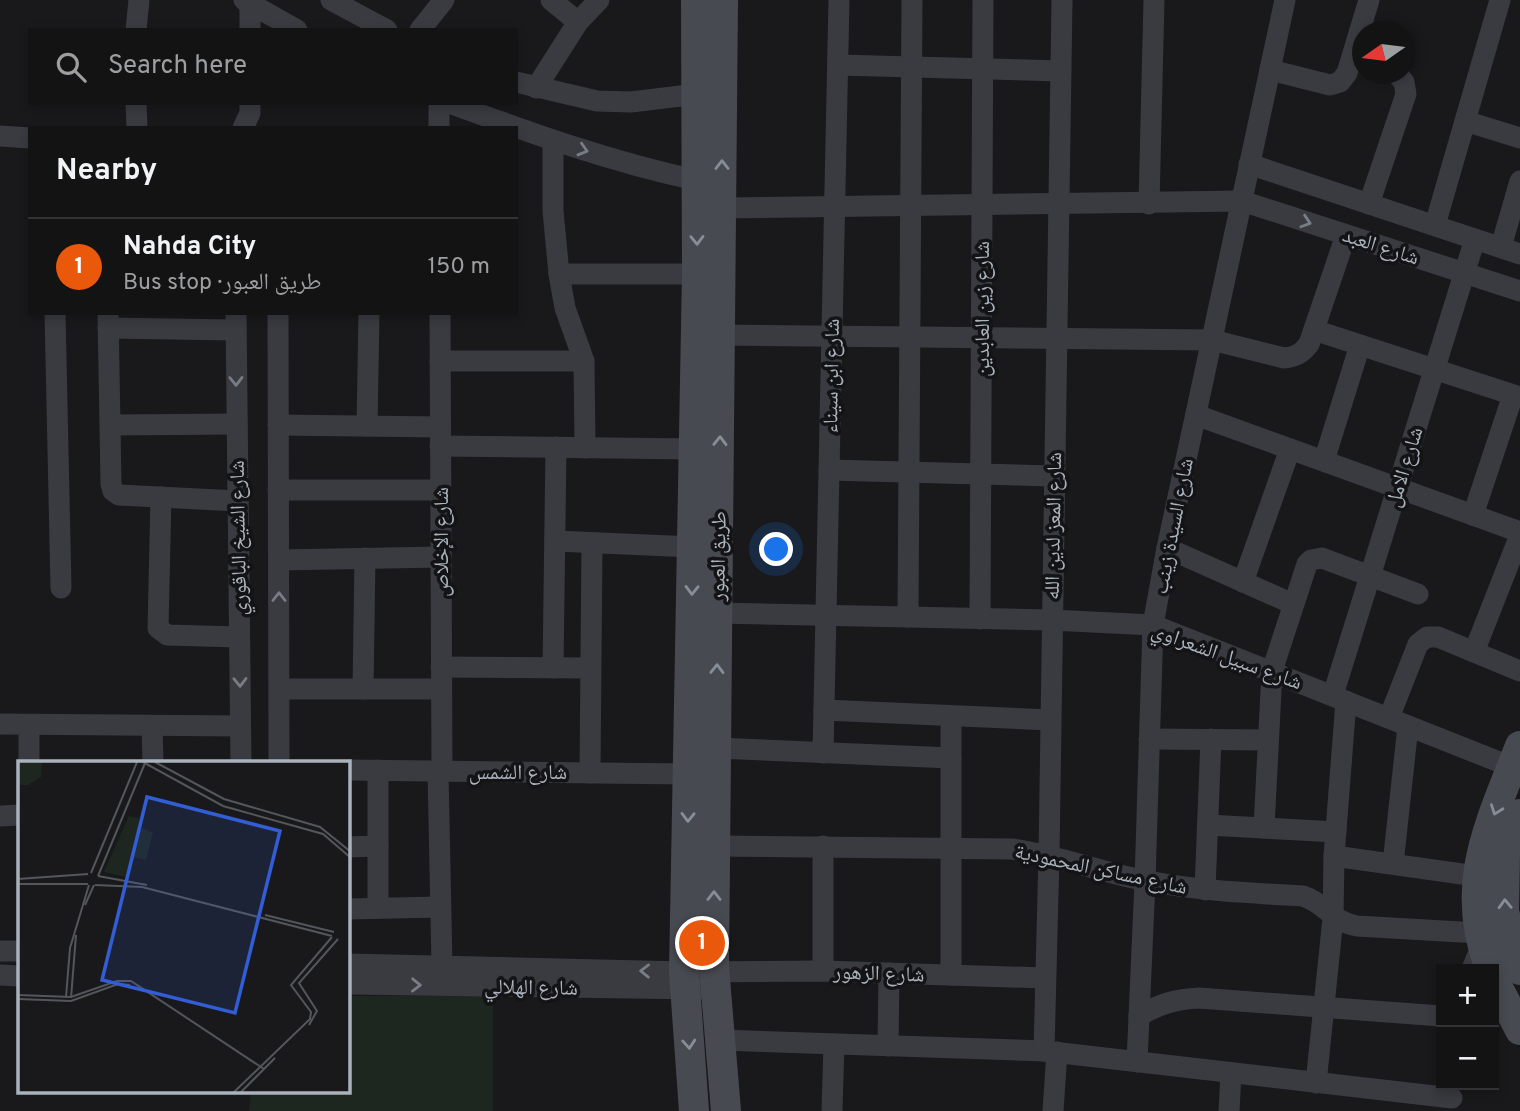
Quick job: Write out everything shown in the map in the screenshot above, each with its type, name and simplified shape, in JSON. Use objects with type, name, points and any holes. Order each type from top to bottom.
[{"type":"street","points":[[136,28],[139,0]]},
{"type":"street","points":[[333,0],[383,28]]},
{"type":"street","points":[[422,28],[444,0]]},
{"type":"street","points":[[551,0],[578,23]]},
{"type":"street","points":[[599,0],[526,85],[573,97],[631,102],[697,94]]},
{"type":"street","name":"طريق العبور","points":[[694,1111],[685,980],[698,274],[696,0]]},
{"type":"street","name":"طريق العبور","points":[[723,0],[714,981],[726,1111]]},
{"type":"street","name":"شارع ابن سيناء","points":[[824,753],[839,0]]},
{"type":"street","points":[[908,617],[912,0]]},
{"type":"street","name":"شارع زين العابدين","points":[[980,619],[983,0]]},
{"type":"street","name":"شارع المعز لدين الله","points":[[1053,1111],[1045,978],[1062,0]]},
{"type":"street","points":[[1149,204],[1154,0]]},
{"type":"street","name":"شارع السيدة زينب","points":[[1137,1062],[1153,625],[1167,548],[1285,0]]},
{"type":"street","points":[[1365,21],[1369,0]]},
{"type":"street","points":[[1435,225],[1500,0]]},
{"type":"street","points":[[247,2],[250,28]]},
{"type":"street","points":[[247,2],[293,28]]},
{"type":"street","points":[[838,65],[1061,71]]},
{"type":"street","points":[[1270,70],[1330,85],[1344,78],[1352,66]]},
{"type":"street","points":[[1369,204],[1406,94],[1405,84]]},
{"type":"street","points":[[136,105],[136,126]]},
{"type":"street","points":[[439,105],[439,126]]},
{"type":"street","points":[[454,105],[511,126]]},
{"type":"street","points":[[1465,121],[1520,138]]},
{"type":"street","points":[[518,128],[641,168],[696,180]]},
{"type":"street","points":[[0,136],[28,138]]},
{"type":"street","points":[[552,141],[553,211],[558,274],[565,308],[582,349],[584,361],[584,448]]},
{"type":"street","name":"شارع العبد","points":[[1249,164],[1510,250]]},
{"type":"street","points":[[1510,250],[1520,181]]},
{"type":"street","name":"شارع العبد","points":[[722,208],[1241,201],[1520,291]]},
{"type":"street","points":[[721,335],[1212,340],[1292,358],[1305,350],[1314,330],[1346,235]]},
{"type":"street","name":"شارع الامل","points":[[1316,1083],[1333,918],[1339,698],[1370,576],[1475,239]]},
{"type":"street","points":[[558,274],[698,274]]},
{"type":"street","points":[[55,315],[61,588]]},
{"type":"street","name":"شارع الشيخ الباقوري","points":[[278,315],[279,761]]},
{"type":"street","points":[[367,426],[369,315]]},
{"type":"street","name":"شارع الإخلاص","points":[[440,315],[442,966]]},
{"type":"street","points":[[236,322],[108,321],[113,491],[119,495],[238,501]]},
{"type":"street","name":"شارع الشيخ الباقوري","points":[[236,322],[241,761]]},
{"type":"street","points":[[1314,330],[1517,396],[1473,515]]},
{"type":"street","points":[[1324,461],[1360,345]]},
{"type":"street","points":[[440,361],[584,361]]},
{"type":"street","points":[[1196,415],[1520,533],[1475,652]]},
{"type":"street","points":[[111,425],[237,424]]},
{"type":"street","points":[[278,425],[367,426],[440,437],[556,447],[694,449]]},
{"type":"street","points":[[553,668],[556,447]]},
{"type":"street","points":[[1243,582],[1290,449]]},
{"type":"street","points":[[829,470],[1054,476]]},
{"type":"street","points":[[278,490],[441,490]]},
{"type":"street","points":[[161,497],[158,628],[167,635],[239,637]]},
{"type":"street","points":[[555,541],[693,547]]},
{"type":"street","points":[[590,773],[592,543]]},
{"type":"street","points":[[1167,548],[1293,604]]},
{"type":"street","points":[[279,560],[441,557]]},
{"type":"street","points":[[363,689],[365,558]]},
{"type":"street","points":[[1264,828],[1272,671],[1304,568],[1316,558],[1322,558],[1418,594]]},
{"type":"street","name":"شارع سبيل الشعراوي","points":[[718,613],[1051,620],[1153,625],[1398,722],[1516,756]]},
{"type":"street","points":[[1393,864],[1398,722],[1418,644],[1422,639],[1438,637],[1520,671]]},
{"type":"street","points":[[280,689],[363,689],[441,678],[553,668],[590,668]]},
{"type":"street","points":[[824,710],[1049,720]]},
{"type":"street","points":[[951,716],[951,975]]},
{"type":"street","points":[[0,724],[240,726]]},
{"type":"street","points":[[29,725],[29,761]]},
{"type":"street","points":[[152,726],[153,761]]},
{"type":"street","points":[[1149,738],[1268,740]]},
{"type":"street","points":[[1205,890],[1211,739]]},
{"type":"street","points":[[716,748],[951,758]]},
{"type":"street","points":[[1480,954],[1476,876],[1483,847],[1516,756]]},
{"type":"street","name":"شارع الشمس","points":[[350,770],[689,774]]},
{"type":"street","points":[[378,771],[378,908]]},
{"type":"street","points":[[1520,814],[1505,854],[1504,912],[1520,970]]},
{"type":"street","points":[[0,816],[18,815]]},
{"type":"street","points":[[1208,825],[1336,832]]},
{"type":"street","points":[[350,846],[378,846]]},
{"type":"street","name":"شارع مساكن المحمودية","points":[[715,846],[1012,849],[1049,855],[1145,881],[1205,890],[1303,896],[1315,900],[1333,918],[1344,924],[1480,954]]},
{"type":"street","points":[[822,846],[823,971]]},
{"type":"street","points":[[1334,856],[1476,876]]},
{"type":"street","points":[[350,909],[440,907]]},
{"type":"street","points":[[0,951],[18,951]]},
{"type":"street","name":"شارع الهلالي","points":[[350,964],[442,966],[714,981]]},
{"type":"street","name":"شارع الزهور","points":[[714,981],[823,971],[1045,978]]},
{"type":"street","points":[[888,1046],[889,973]]},
{"type":"street","points":[[0,975],[18,976]]},
{"type":"street","name":"شارع الهلالي","points":[[350,984],[685,980]]},
{"type":"street","points":[[1499,990],[1520,1030]]},
{"type":"street","points":[[1139,1016],[1158,1005],[1178,999],[1199,998],[1436,1016]]},
{"type":"street","points":[[720,1040],[1050,1052],[1452,1098]]},
{"type":"street","points":[[832,1111],[834,1044]]},
{"type":"street","points":[[1230,1111],[1231,1073]]},
{"type":"shaded area","points":[[493,995],[493,1111],[249,1111],[251,1094],[350,1094],[350,996]]},
{"type":"place","name":"Nahda City","points":[[702,943]]}]
